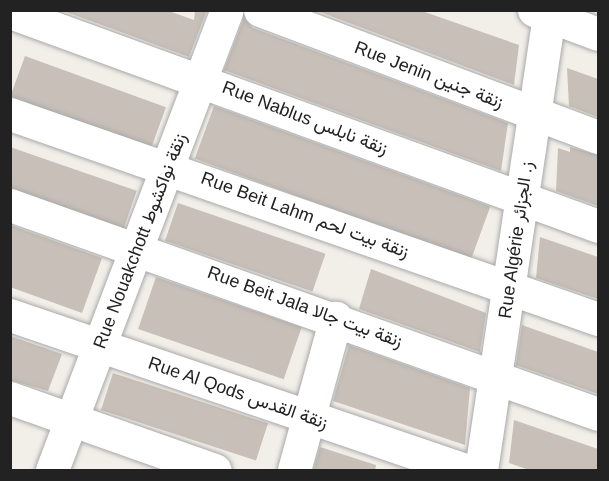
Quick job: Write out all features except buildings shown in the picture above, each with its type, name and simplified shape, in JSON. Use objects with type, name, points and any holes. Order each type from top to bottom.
[{"type":"street","name":"Rue Nouakchott زنقة نواكشوط","points":[[52,471],[227,10]]},
{"type":"street","name":"Rue Jenin زنقة جنين","points":[[260,10],[534,116],[598,137]]},
{"type":"street","name":"Rue Algérie ز. الجزائر","points":[[481,471],[534,116],[544,12]]},
{"type":"street","points":[[544,12],[598,34]]},
{"type":"street","name":"Rue Nablus زنقة نابلس","points":[[16,19],[201,79],[522,201],[598,226]]},
{"type":"street","name":"Rue Beit Lahm زنقة بيت لحم","points":[[10,114],[168,166],[598,320]]},
{"type":"street","name":"Rue Beit Jala زنقة بيت جالا","points":[[10,205],[138,246],[496,374],[598,414]]},
{"type":"street","name":"Rue Al Qods زنقة القدس","points":[[10,315],[466,471]]},
{"type":"street","points":[[294,471],[336,318]]},
{"type":"street","points":[[10,398],[72,418],[214,471]]}]
